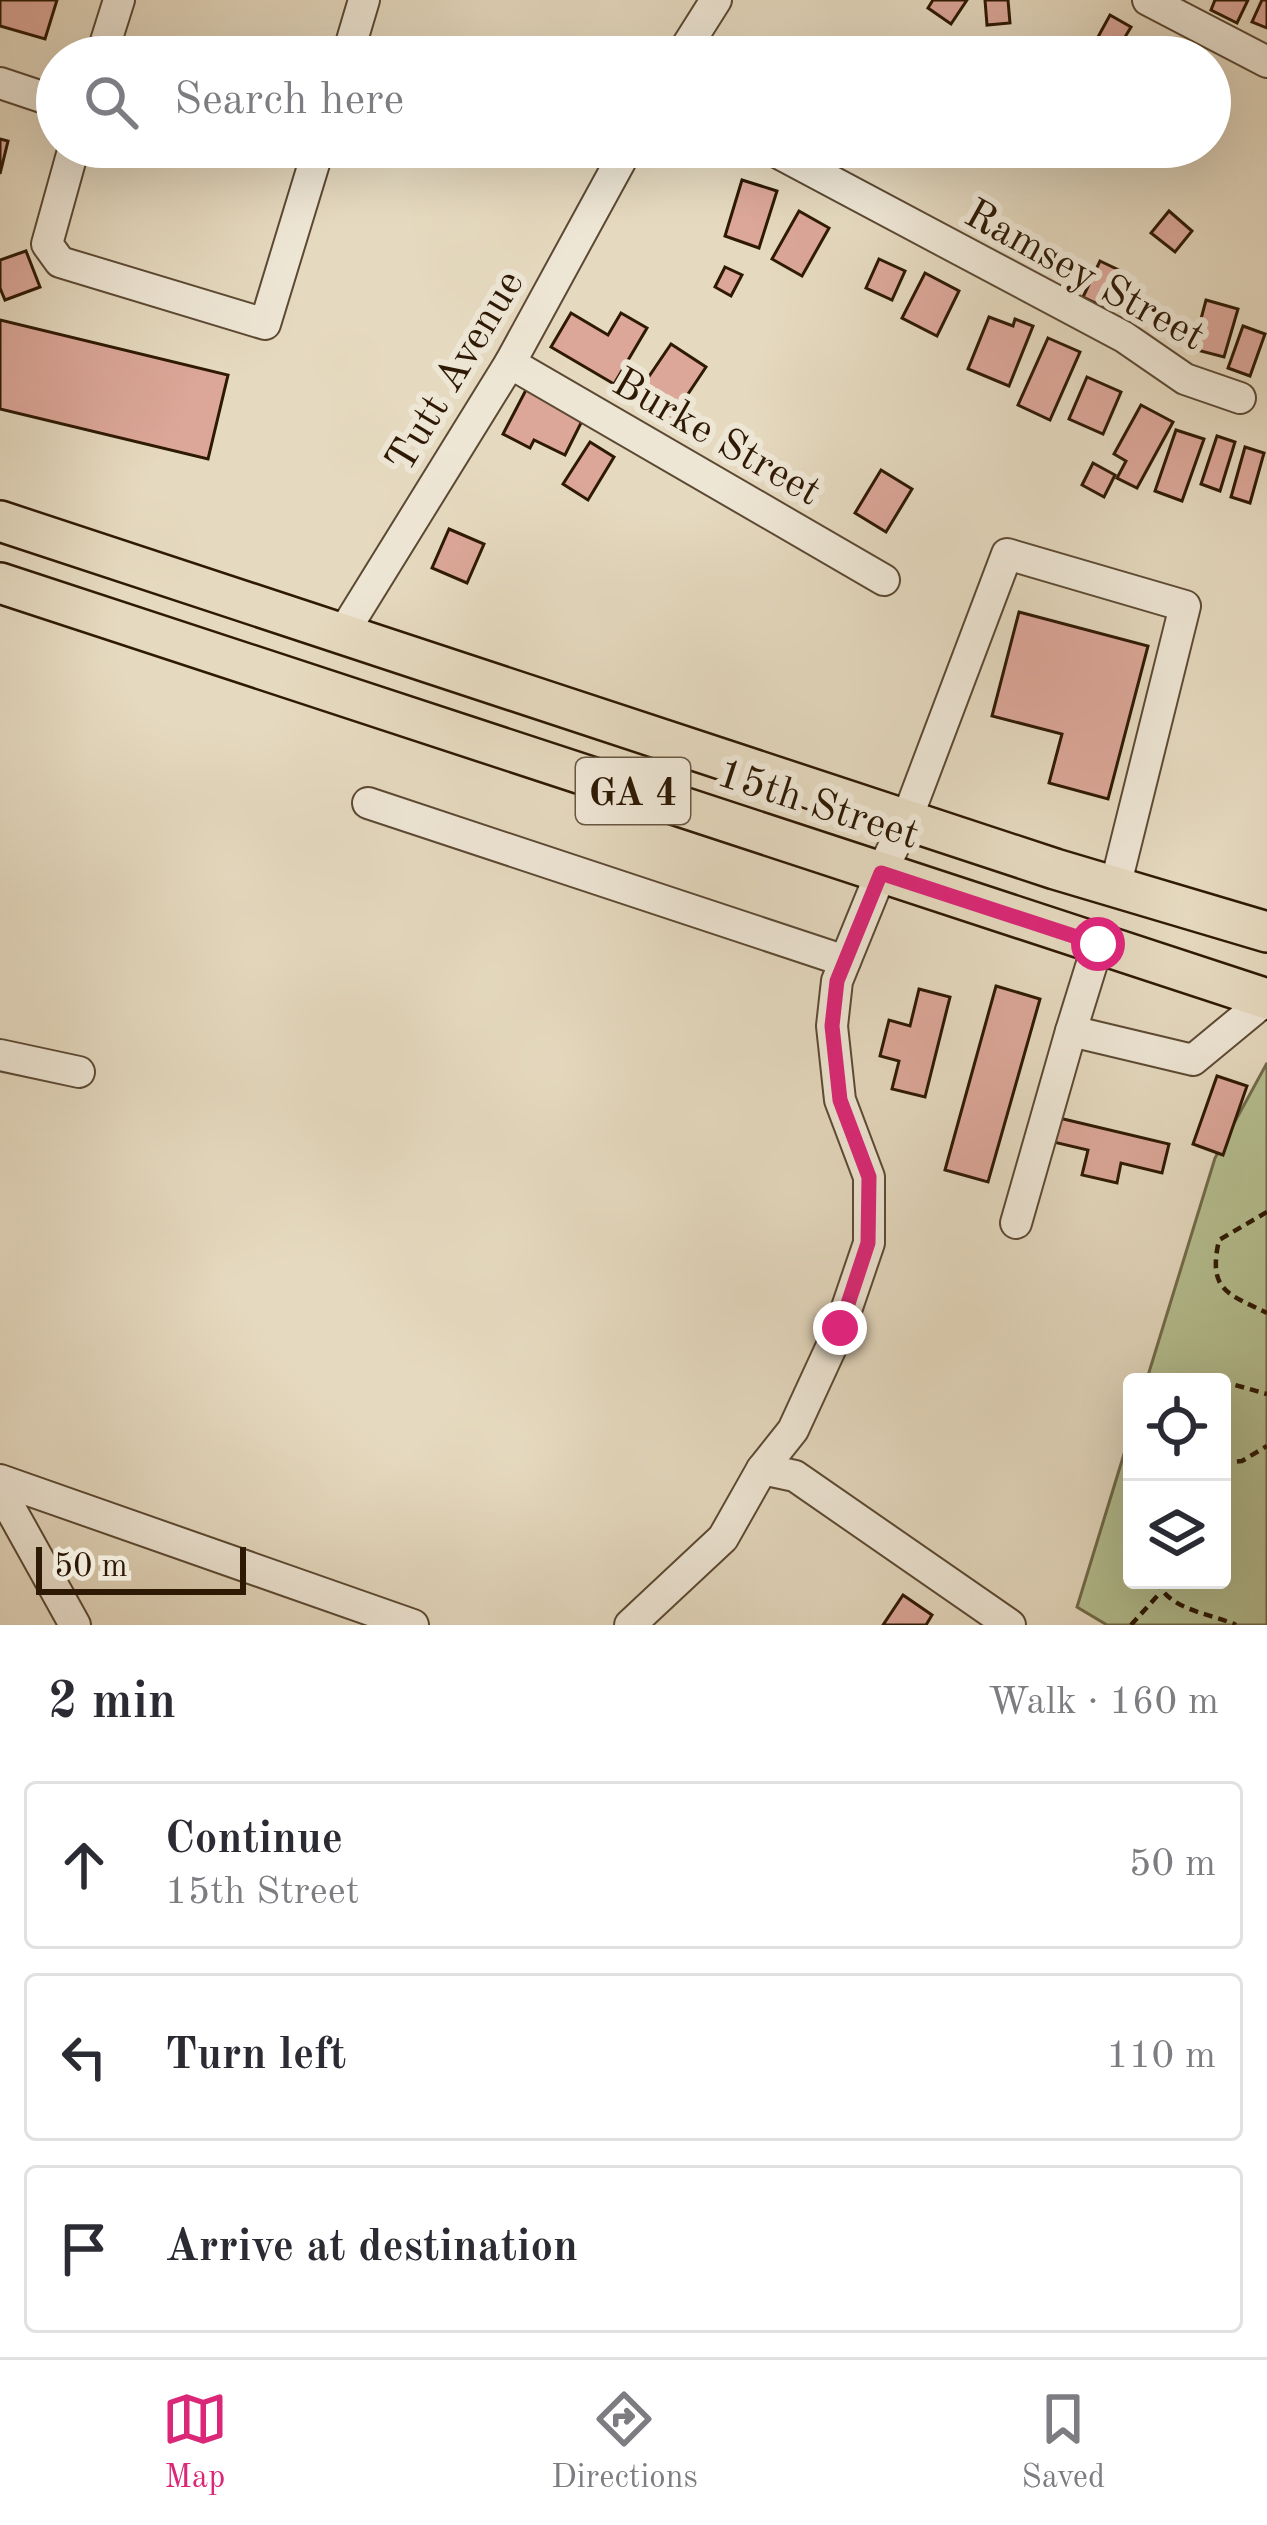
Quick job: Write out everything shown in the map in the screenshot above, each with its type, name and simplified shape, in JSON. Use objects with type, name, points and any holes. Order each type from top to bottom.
[{"type":"main road","name":"15th Street","points":[[0,521],[907,820],[1267,932]]},
{"type":"main road","name":"15th Street","points":[[0,583],[1265,999]]},
{"type":"street","points":[[108,36],[119,0]]},
{"type":"street","points":[[353,36],[364,0]]},
{"type":"street","points":[[693,36],[716,0]]},
{"type":"street","points":[[1148,0],[1217,36]]},
{"type":"street","points":[[1231,43],[1267,62]]},
{"type":"street","points":[[0,83],[36,95]]},
{"type":"street","points":[[68,168],[47,244],[60,262],[265,324],[313,168]]},
{"type":"street","name":"Tutt Avenue","points":[[343,632],[510,363],[617,168]]},
{"type":"street","name":"Ramsey Street","points":[[806,168],[1124,337],[1185,379],[1240,398]]},
{"type":"street","name":"Burke Street","points":[[510,363],[884,580]]},
{"type":"street","points":[[630,1625],[723,1538],[762,1468],[793,1430],[840,1328],[868,1243],[869,1177],[840,1100],[832,1026],[837,981],[907,820],[1007,554],[1185,605],[1115,887]]},
{"type":"street","points":[[368,803],[845,961]]},
{"type":"street","points":[[1016,1223],[1098,944]]},
{"type":"street","points":[[1071,1031],[1193,1060],[1265,999]]},
{"type":"street","points":[[0,1055],[79,1072]]},
{"type":"street","points":[[762,1468],[795,1476],[1010,1625]]},
{"type":"street","points":[[0,1480],[413,1625]]},
{"type":"street","points":[[0,1490],[75,1625]]},
{"type":"path","points":[[1267,1212],[1219,1240],[1213,1268],[1224,1291],[1267,1313]]},
{"type":"path","points":[[1231,1384],[1267,1394]]},
{"type":"path","points":[[1231,1462],[1267,1446]]},
{"type":"path","points":[[1160,1589],[1179,1605],[1236,1625]]},
{"type":"path","points":[[1131,1625],[1161,1592]]},
{"type":"green space","points":[[1267,1063],[1267,1625],[1107,1625],[1077,1607],[1123,1457],[1123,1589],[1231,1589],[1231,1373],[1149,1373],[1215,1158]]},
{"type":"building","points":[[0,0],[57,0],[46,36],[0,26]]},
{"type":"building","points":[[933,0],[967,0],[951,24],[928,8]]},
{"type":"building","points":[[985,0],[1008,0],[1010,23],[987,25]]},
{"type":"building","points":[[1215,0],[1248,0],[1237,23],[1211,10]]},
{"type":"building","points":[[1262,0],[1267,0],[1267,28],[1252,22]]},
{"type":"building","points":[[1110,15],[1131,27],[1126,36],[1098,36]]},
{"type":"building","points":[[0,139],[8,141],[0,174]]},
{"type":"building","points":[[742,180],[777,191],[759,248],[725,236]]},
{"type":"building","points":[[799,211],[829,228],[802,276],[772,259]]},
{"type":"building","points":[[1169,211],[1192,231],[1175,252],[1151,233]]},
{"type":"building","points":[[26,251],[40,287],[5,300],[0,260]]},
{"type":"building","points":[[879,259],[905,271],[892,300],[866,288]]},
{"type":"building","points":[[1100,261],[1125,273],[1108,309],[1083,297]]},
{"type":"building","points":[[725,267],[742,275],[731,296],[715,287]]},
{"type":"building","points":[[925,273],[959,291],[937,336],[902,318]]},
{"type":"building","points":[[1206,300],[1238,309],[1224,357],[1193,349]]},
{"type":"building","points":[[571,313],[608,335],[621,313],[647,328],[614,384],[551,347]]},
{"type":"building","points":[[989,317],[1013,326],[1015,319],[1033,326],[1009,386],[968,369]]},
{"type":"building","points":[[0,320],[228,375],[208,459],[0,409]]},
{"type":"building","points":[[1243,326],[1265,334],[1250,376],[1228,368]]},
{"type":"building","points":[[1048,338],[1080,352],[1050,420],[1018,405]]},
{"type":"building","points":[[671,344],[706,367],[670,421],[635,397]]},
{"type":"building","points":[[1087,377],[1121,392],[1103,434],[1069,419]]},
{"type":"building","points":[[527,388],[584,417],[565,455],[534,440],[530,448],[503,434]]},
{"type":"building","points":[[1141,405],[1173,422],[1137,488],[1117,478],[1126,461],[1114,454]]},
{"type":"building","points":[[1176,430],[1204,439],[1182,501],[1155,491]]},
{"type":"building","points":[[1217,436],[1235,442],[1220,491],[1201,484]]},
{"type":"building","points":[[590,442],[614,457],[588,500],[563,484]]},
{"type":"building","points":[[1245,447],[1264,453],[1250,503],[1231,497]]},
{"type":"building","points":[[1093,463],[1115,475],[1104,497],[1082,485]]},
{"type":"building","points":[[881,470],[912,489],[886,532],[855,513]]},
{"type":"building","points":[[449,529],[484,544],[467,583],[432,568]]},
{"type":"building","points":[[1019,612],[1148,646],[1108,799],[1049,783],[1062,734],[992,716]]},
{"type":"building","points":[[996,986],[1040,999],[988,1182],[945,1170]]},
{"type":"building","points":[[919,989],[950,997],[925,1097],[892,1089],[899,1061],[880,1056],[889,1020],[910,1026]]},
{"type":"building","points":[[1217,1076],[1247,1086],[1223,1155],[1193,1144]]},
{"type":"building","points":[[1055,1117],[1169,1144],[1162,1173],[1121,1163],[1117,1183],[1082,1175],[1088,1150],[1049,1141]]},
{"type":"building","points":[[903,1595],[932,1615],[926,1625],[883,1625]]},
{"type":"route","points":[[840,1328],[868,1243],[869,1177],[840,1100],[832,1026],[837,981],[881,873],[1098,944]]}]
